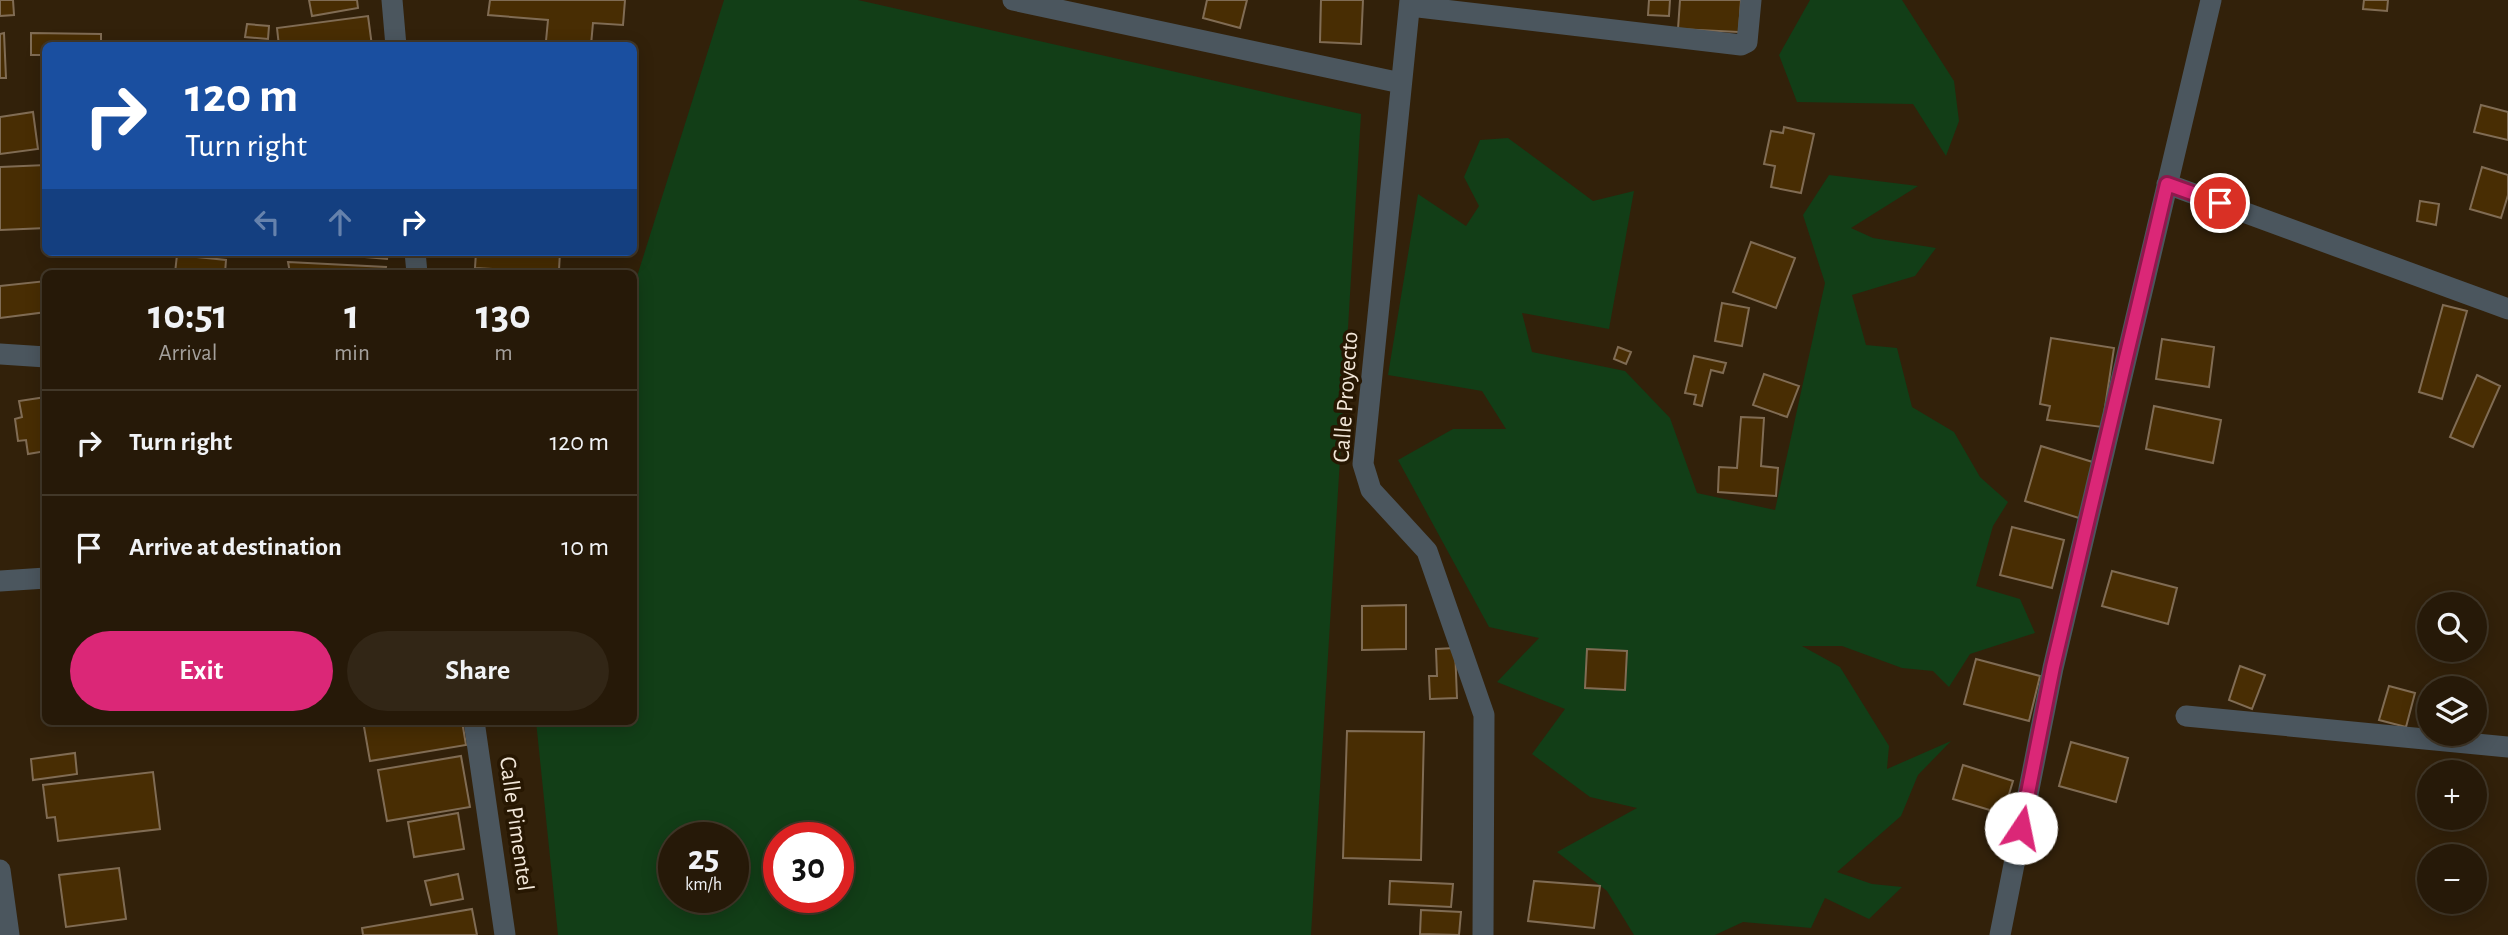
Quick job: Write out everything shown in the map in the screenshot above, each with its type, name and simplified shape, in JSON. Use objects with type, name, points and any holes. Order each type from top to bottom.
[{"type":"street","points":[[392,0],[396,42]]},
{"type":"street","points":[[1013,0],[1401,83]]},
{"type":"street","points":[[1410,3],[1741,45],[1747,42],[1749,34],[1751,0]]},
{"type":"street","points":[[2000,935],[2053,667],[2211,0]]},
{"type":"street","name":"Calle Proyecto","points":[[1410,3],[1363,464],[1371,490],[1427,551],[1484,715],[1483,935]]},
{"type":"street","points":[[2167,184],[2508,309]]},
{"type":"street","points":[[0,354],[42,357]]},
{"type":"street","points":[[0,582],[42,578]]},
{"type":"street","points":[[2186,716],[2508,747]]},
{"type":"street","name":"Calle Pimentel","points":[[475,725],[505,935]]},
{"type":"street","points":[[0,870],[9,935]]},
{"type":"green space","points":[[724,0],[858,0],[1361,114],[1311,935],[558,935],[536,725],[637,725],[637,276]]},
{"type":"green space","points":[[1810,0],[1902,0],[1954,81],[1959,121],[1946,156],[1913,104],[1797,102],[1779,55]]},
{"type":"green space","points":[[1508,138],[1593,201],[1634,191],[1609,329],[1522,313],[1532,352],[1625,371],[1670,418],[1697,493],[1775,510],[1825,283],[1803,215],[1829,175],[1918,186],[1851,228],[1873,238],[1936,248],[1915,276],[1852,295],[1866,345],[1897,348],[1912,407],[1954,432],[1980,477],[2008,502],[1993,526],[1976,586],[2020,599],[2035,633],[1970,654],[1949,687],[1933,671],[1902,668],[1842,646],[1802,646],[1840,667],[1889,746],[1887,769],[1951,741],[1918,775],[1901,816],[1837,872],[1872,884],[1902,887],[1869,919],[1825,898],[1811,928],[1743,922],[1715,935],[1634,935],[1607,891],[1557,852],[1637,808],[1590,797],[1532,754],[1565,709],[1497,682],[1539,638],[1489,627],[1398,460],[1453,429],[1506,429],[1482,391],[1388,375],[1418,194],[1466,226],[1479,206],[1464,177],[1480,140]]},
{"type":"building","points":[[0,0],[13,0],[14,15],[0,16]]},
{"type":"building","points":[[309,0],[357,0],[358,8],[312,16]]},
{"type":"building","points":[[490,0],[625,0],[623,25],[593,23],[591,42],[546,41],[548,20],[488,15]]},
{"type":"building","points":[[1207,0],[1247,0],[1240,28],[1203,18]]},
{"type":"building","points":[[1321,0],[1363,0],[1361,44],[1320,42]]},
{"type":"building","points":[[1649,0],[1670,0],[1669,16],[1648,15]]},
{"type":"building","points":[[1680,0],[1741,0],[1739,32],[1678,29]]},
{"type":"building","points":[[2364,0],[2388,0],[2387,11],[2363,9]]},
{"type":"building","points":[[368,16],[371,42],[279,42],[277,28]]},
{"type":"building","points":[[247,24],[269,26],[268,39],[245,37]]},
{"type":"building","points":[[4,33],[6,78],[0,78],[0,34]]},
{"type":"building","points":[[31,33],[101,34],[101,42],[42,42],[42,55],[31,55]]},
{"type":"building","points":[[2481,105],[2508,112],[2508,140],[2474,132]]},
{"type":"building","points":[[33,112],[38,149],[0,154],[0,117]]},
{"type":"building","points":[[1784,127],[1814,134],[1801,193],[1771,187],[1775,166],[1764,164],[1771,131],[1783,133]]},
{"type":"building","points":[[42,165],[42,228],[0,230],[0,167]]},
{"type":"building","points":[[2482,167],[2508,175],[2508,195],[2501,218],[2470,209]]},
{"type":"building","points":[[2420,201],[2439,204],[2436,225],[2417,221]]},
{"type":"building","points":[[1751,242],[1795,258],[1776,308],[1733,292]]},
{"type":"building","points":[[177,256],[226,260],[225,270],[175,270]]},
{"type":"building","points":[[353,256],[387,256],[387,259]]},
{"type":"building","points":[[476,256],[560,256],[559,270],[475,268]]},
{"type":"building","points":[[288,262],[386,267],[386,270],[289,270]]},
{"type":"building","points":[[42,281],[42,313],[0,318],[0,286]]},
{"type":"building","points":[[1722,303],[1749,308],[1742,346],[1715,341]]},
{"type":"building","points":[[2443,305],[2467,311],[2442,399],[2419,392]]},
{"type":"building","points":[[2051,338],[2114,348],[2102,427],[2047,420],[2050,406],[2040,404]]},
{"type":"building","points":[[2162,339],[2214,347],[2209,387],[2156,379]]},
{"type":"building","points":[[1618,347],[1631,352],[1626,364],[1614,359]]},
{"type":"building","points":[[1694,356],[1726,363],[1723,373],[1711,370],[1702,406],[1694,404],[1696,395],[1685,393]]},
{"type":"building","points":[[1764,374],[1799,386],[1787,417],[1753,405]]},
{"type":"building","points":[[2477,375],[2500,386],[2473,447],[2450,437]]},
{"type":"building","points":[[42,398],[42,452],[28,454],[26,440],[18,441],[15,419],[22,417],[19,401]]},
{"type":"building","points":[[2154,406],[2221,420],[2213,463],[2146,449]]},
{"type":"building","points":[[1741,417],[1764,418],[1761,466],[1778,468],[1776,496],[1718,492],[1719,467],[1737,468]]},
{"type":"building","points":[[2041,446],[2099,464],[2082,519],[2025,501]]},
{"type":"building","points":[[2012,527],[2064,540],[2052,588],[2000,575]]},
{"type":"building","points":[[2112,571],[2177,588],[2168,624],[2102,606]]},
{"type":"building","points":[[1406,605],[1406,649],[1362,650],[1362,606]]},
{"type":"building","points":[[1455,648],[1457,698],[1430,699],[1429,676],[1437,676],[1436,649]]},
{"type":"building","points":[[1587,649],[1627,651],[1625,690],[1585,688]]},
{"type":"building","points":[[1976,659],[2040,676],[2029,721],[1964,704]]},
{"type":"building","points":[[2240,666],[2265,675],[2252,709],[2229,700]]},
{"type":"building","points":[[2389,686],[2415,693],[2406,727],[2379,720]]},
{"type":"building","points":[[364,725],[463,725],[466,745],[370,761]]},
{"type":"building","points":[[1347,731],[1424,732],[1421,860],[1343,858]]},
{"type":"building","points":[[2071,742],[2128,758],[2116,802],[2059,786]]},
{"type":"building","points":[[75,753],[77,774],[33,780],[31,759]]},
{"type":"building","points":[[461,756],[470,807],[387,821],[378,770]]},
{"type":"building","points":[[1963,765],[2013,781],[2003,814],[1953,799]]},
{"type":"building","points":[[153,772],[160,829],[58,841],[55,817],[47,818],[43,785]]},
{"type":"building","points":[[458,813],[464,849],[414,857],[408,822]]},
{"type":"building","points":[[119,868],[126,919],[66,927],[59,875]]},
{"type":"building","points":[[458,874],[463,899],[431,905],[425,881]]},
{"type":"building","points":[[1390,881],[1453,884],[1451,907],[1389,904]]},
{"type":"building","points":[[1534,881],[1600,886],[1594,928],[1528,921]]},
{"type":"building","points":[[472,909],[477,935],[363,935],[362,928]]},
{"type":"building","points":[[1421,910],[1461,912],[1459,935],[1420,934]]},
{"type":"route","points":[[2021,828],[2053,667],[2167,184],[2220,203]]}]
